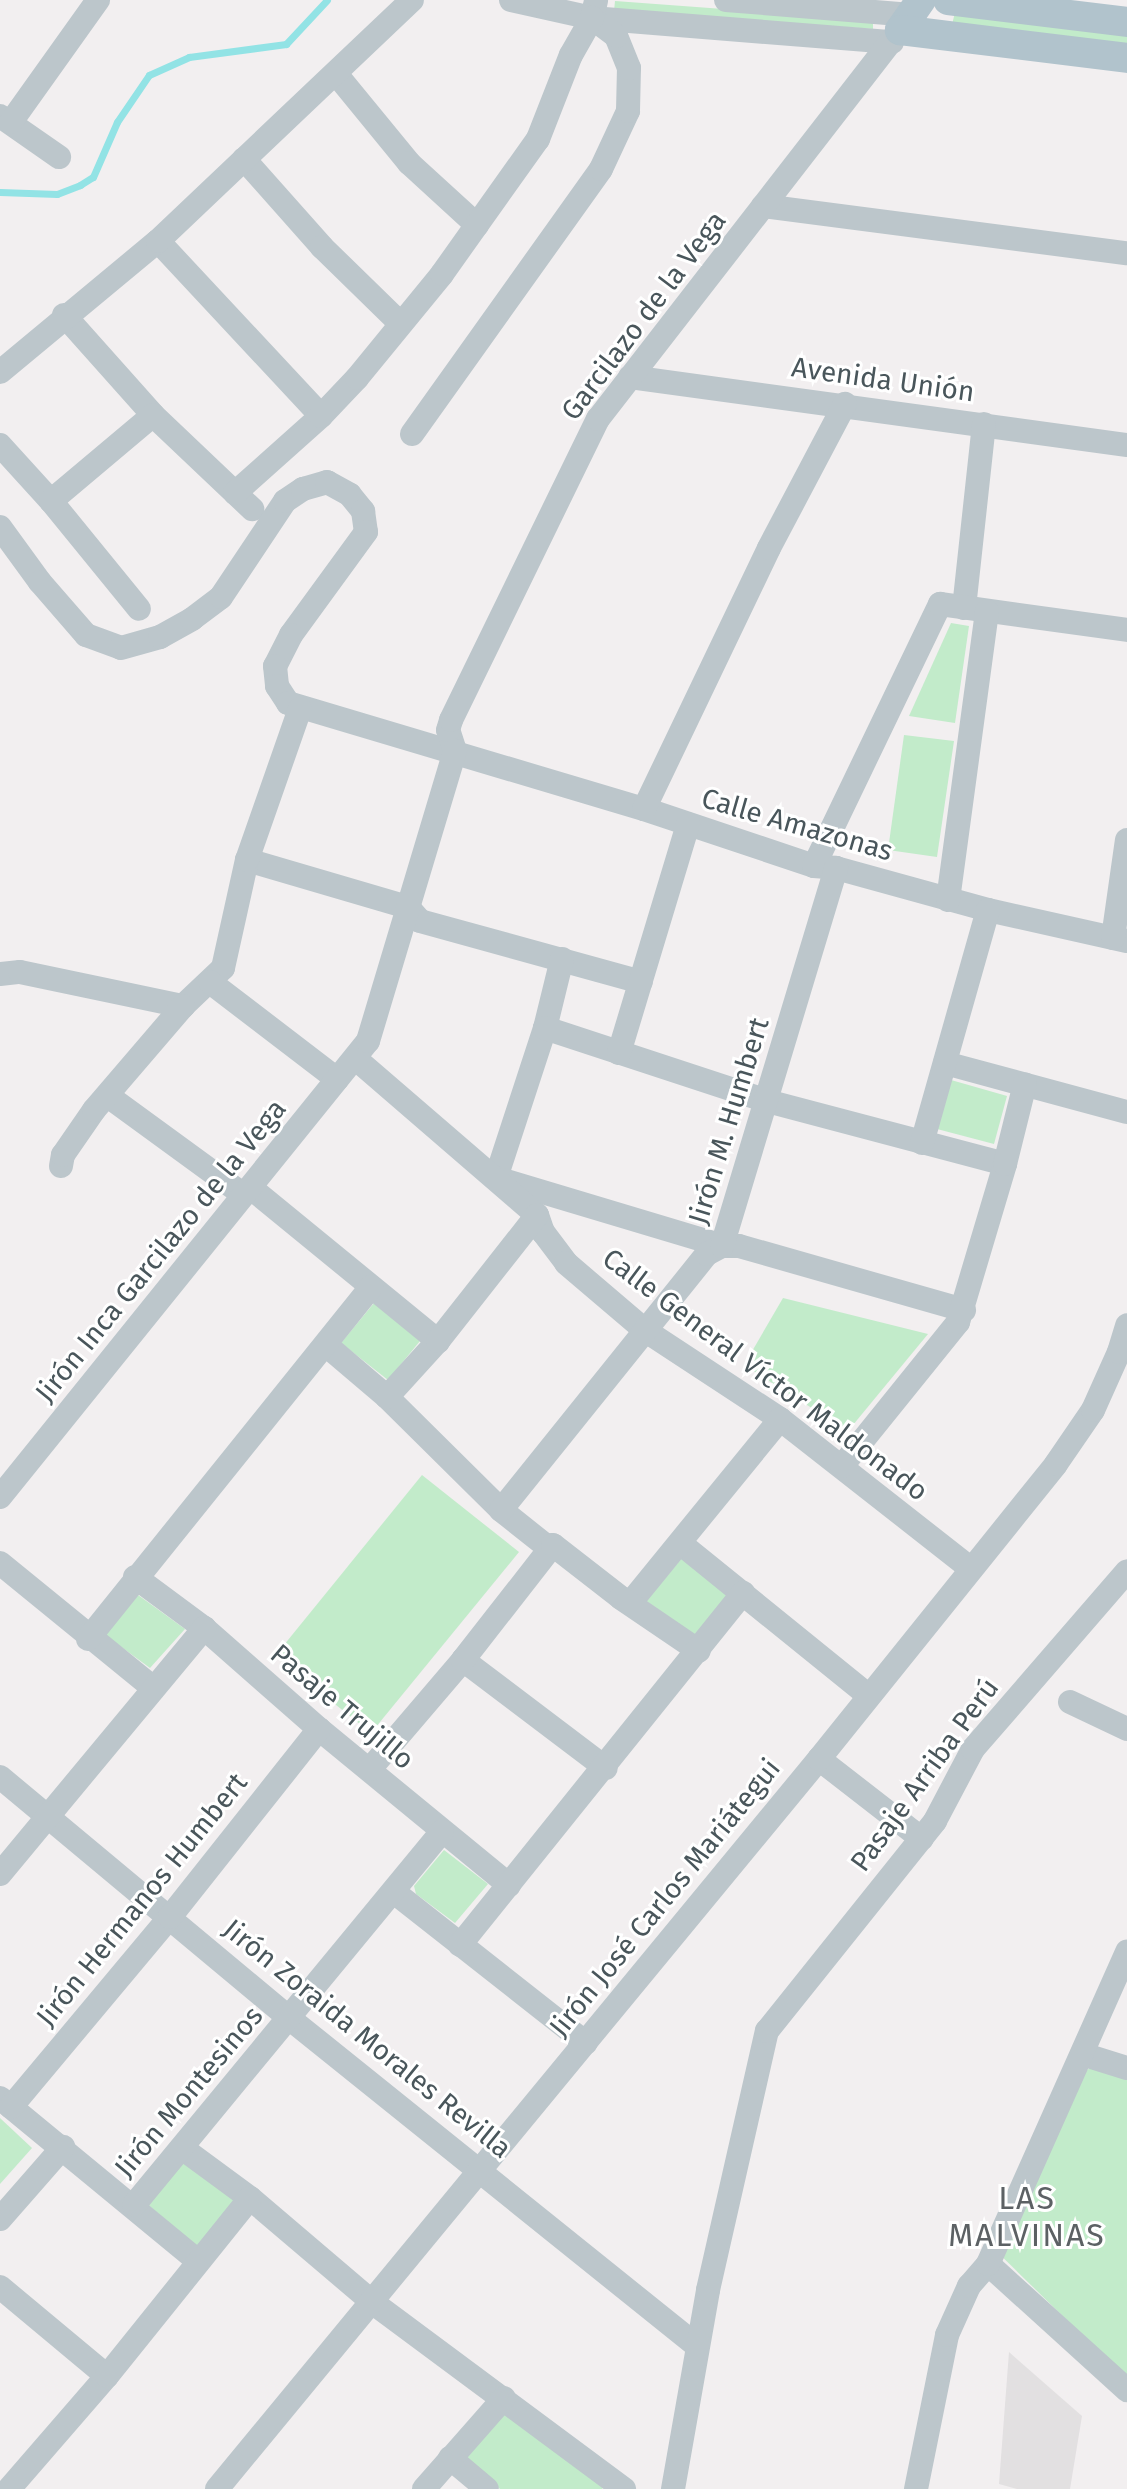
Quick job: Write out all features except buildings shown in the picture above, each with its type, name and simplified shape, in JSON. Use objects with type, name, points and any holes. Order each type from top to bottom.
[{"type":"main road","points":[[948,0],[1127,22]]},
{"type":"main road","points":[[906,22],[1127,58]]},
{"type":"street","points":[[59,157],[6,119],[98,0]]},
{"type":"street","points":[[0,372],[64,315],[158,241],[337,75],[412,0]]},
{"type":"street","points":[[511,0],[594,9],[906,22]]},
{"type":"street","points":[[726,0],[906,22]]},
{"type":"street","points":[[64,315],[153,415],[244,501],[357,378],[442,274],[477,225],[538,139],[571,55],[594,9]]},
{"type":"street","points":[[412,434],[601,169],[628,111],[629,68],[616,36],[594,9]]},
{"type":"street","name":"Garcilazo de la Vega","points":[[408,907],[455,751],[448,730],[451,720],[598,419],[906,22]]},
{"type":"street","points":[[337,75],[409,163],[477,225]]},
{"type":"street","points":[[244,159],[322,247],[400,323]]},
{"type":"street","points":[[763,206],[1127,253]]},
{"type":"street","points":[[158,241],[321,416]]},
{"type":"street","name":"Avenida Unión","points":[[630,377],[1127,445]]},
{"type":"street","points":[[644,809],[769,548],[845,404]]},
{"type":"street","points":[[51,501],[153,415]]},
{"type":"street","points":[[948,900],[976,610],[984,424]]},
{"type":"street","points":[[0,445],[51,501],[139,609]]},
{"type":"street","points":[[0,527],[40,582],[86,635],[121,648],[160,637],[192,619],[221,597],[285,501],[303,489],[327,482],[350,495],[363,511],[366,532],[291,635],[275,666],[277,686],[294,706],[247,860],[223,968],[183,1006],[108,1096],[63,1155],[61,1166]]},
{"type":"street","name":"Jirón M. Humbert","points":[[501,1510],[707,1254],[722,1246],[767,1101],[825,867],[940,604],[976,610]]},
{"type":"street","points":[[976,610],[1127,630]]},
{"type":"street","name":"Calle Amazonas","points":[[294,706],[455,751],[825,867],[988,910],[1120,939]]},
{"type":"street","points":[[619,1053],[688,824]]},
{"type":"street","points":[[1120,939],[1127,840]]},
{"type":"street","points":[[247,860],[408,907],[420,921],[641,982]]},
{"type":"street","name":"Jirón Inca Garcilazo de la Vega","points":[[0,1497],[356,1059],[368,1041],[408,907]]},
{"type":"street","points":[[922,1143],[988,910]]},
{"type":"street","points":[[562,959],[545,1028],[496,1178],[722,1246],[739,1246],[964,1310]]},
{"type":"street","points":[[0,974],[20,972],[183,1006]]},
{"type":"street","points":[[210,982],[337,1079]]},
{"type":"street","points":[[545,1028],[767,1101],[1005,1164]]},
{"type":"street","name":"Calle General Víctor Maldonado","points":[[356,1059],[537,1215],[543,1232],[566,1263],[646,1331],[780,1419],[971,1569]]},
{"type":"street","points":[[945,1063],[1127,1112]]},
{"type":"street","points":[[842,1466],[958,1322],[964,1310],[1025,1084]]},
{"type":"street","points":[[108,1096],[248,1192],[438,1341]]},
{"type":"street","points":[[387,1397],[438,1341],[537,1215]]},
{"type":"street","points":[[88,1639],[371,1287]]},
{"type":"street","name":"Jirón José Carlos Mariátegui","points":[[217,2489],[819,1759],[1073,1441],[1104,1387],[1127,1325]]},
{"type":"street","points":[[326,1345],[387,1397],[501,1510],[699,1651]]},
{"type":"street","points":[[631,1602],[780,1419]]},
{"type":"street","points":[[680,1543],[868,1695]]},
{"type":"street","points":[[370,1769],[463,1660],[551,1547]]},
{"type":"street","points":[[0,1563],[88,1639],[153,1688]]},
{"type":"street","name":"Pasaje Arriba Perú","points":[[673,2489],[699,2336],[767,2031],[922,1839],[973,1749],[1127,1571]]},
{"type":"street","name":"Pasaje Trujillo","points":[[135,1577],[204,1628],[319,1729],[509,1885]]},
{"type":"street","points":[[460,1945],[606,1768],[743,1593]]},
{"type":"street","points":[[0,1874],[204,1628]]},
{"type":"street","points":[[463,1660],[606,1768]]},
{"type":"street","points":[[1070,1702],[1127,1729]]},
{"type":"street","name":"Jirón Hermanos Humbert","points":[[6,2102],[170,1917],[319,1729]]},
{"type":"street","points":[[819,1759],[922,1839]]},
{"type":"street","name":"Jirón Zoraida Morales Revilla","points":[[0,1777],[289,2018],[699,2336]]},
{"type":"street","name":"Jirón Montesinos","points":[[134,2205],[442,1831]]},
{"type":"street","points":[[394,1892],[586,2043]]},
{"type":"street","points":[[916,2489],[947,2335],[969,2286],[988,2264],[1127,1952]]},
{"type":"street","points":[[1082,2054],[1127,2068]]},
{"type":"street","points":[[6,2102],[198,2261]]},
{"type":"street","points":[[0,2219],[63,2147]]},
{"type":"street","points":[[182,2148],[250,2198],[372,2302],[624,2489]]},
{"type":"street","points":[[9,2489],[107,2376],[250,2198]]},
{"type":"street","points":[[988,2264],[1127,2390]]},
{"type":"street","points":[[0,2287],[107,2376]]},
{"type":"street","points":[[424,2489],[504,2398]]},
{"type":"street","points":[[450,2458],[487,2489]]},
{"type":"shaded area","points":[[1009,2352],[1082,2416],[1070,2489],[1017,2489],[999,2484]]},
{"type":"green space","points":[[615,1],[873,20],[873,29],[614,11]]},
{"type":"green space","points":[[955,12],[1127,32],[1127,47],[952,25]]},
{"type":"green space","points":[[951,623],[969,626],[955,723],[909,716]]},
{"type":"green space","points":[[904,735],[954,741],[937,857],[888,850]]},
{"type":"green space","points":[[951,1080],[1007,1096],[994,1144],[937,1129]]},
{"type":"green space","points":[[783,1298],[928,1334],[848,1431],[744,1365]]},
{"type":"green space","points":[[374,1303],[420,1341],[388,1380],[341,1343]]},
{"type":"green space","points":[[422,1475],[519,1552],[371,1733],[275,1656]]},
{"type":"green space","points":[[682,1558],[728,1595],[695,1635],[646,1601]]},
{"type":"green space","points":[[138,1595],[185,1629],[150,1668],[105,1635]]},
{"type":"green space","points":[[444,1850],[488,1884],[455,1923],[416,1894],[414,1886]]},
{"type":"green space","points":[[1092,2067],[1127,2080],[1127,2379],[988,2243],[1056,2088]]},
{"type":"green space","points":[[0,2118],[32,2148],[0,2184]]},
{"type":"green space","points":[[186,2157],[237,2201],[197,2247],[146,2203]]},
{"type":"green space","points":[[508,2405],[606,2484],[602,2489],[500,2489],[464,2460]]},
{"type":"waterway","points":[[0,192],[57,194],[80,185],[93,177],[117,122],[149,75],[189,57],[286,44],[327,0]]},
{"type":"district","name":"LAS MALVINAS","points":[[1027,2218]]}]
